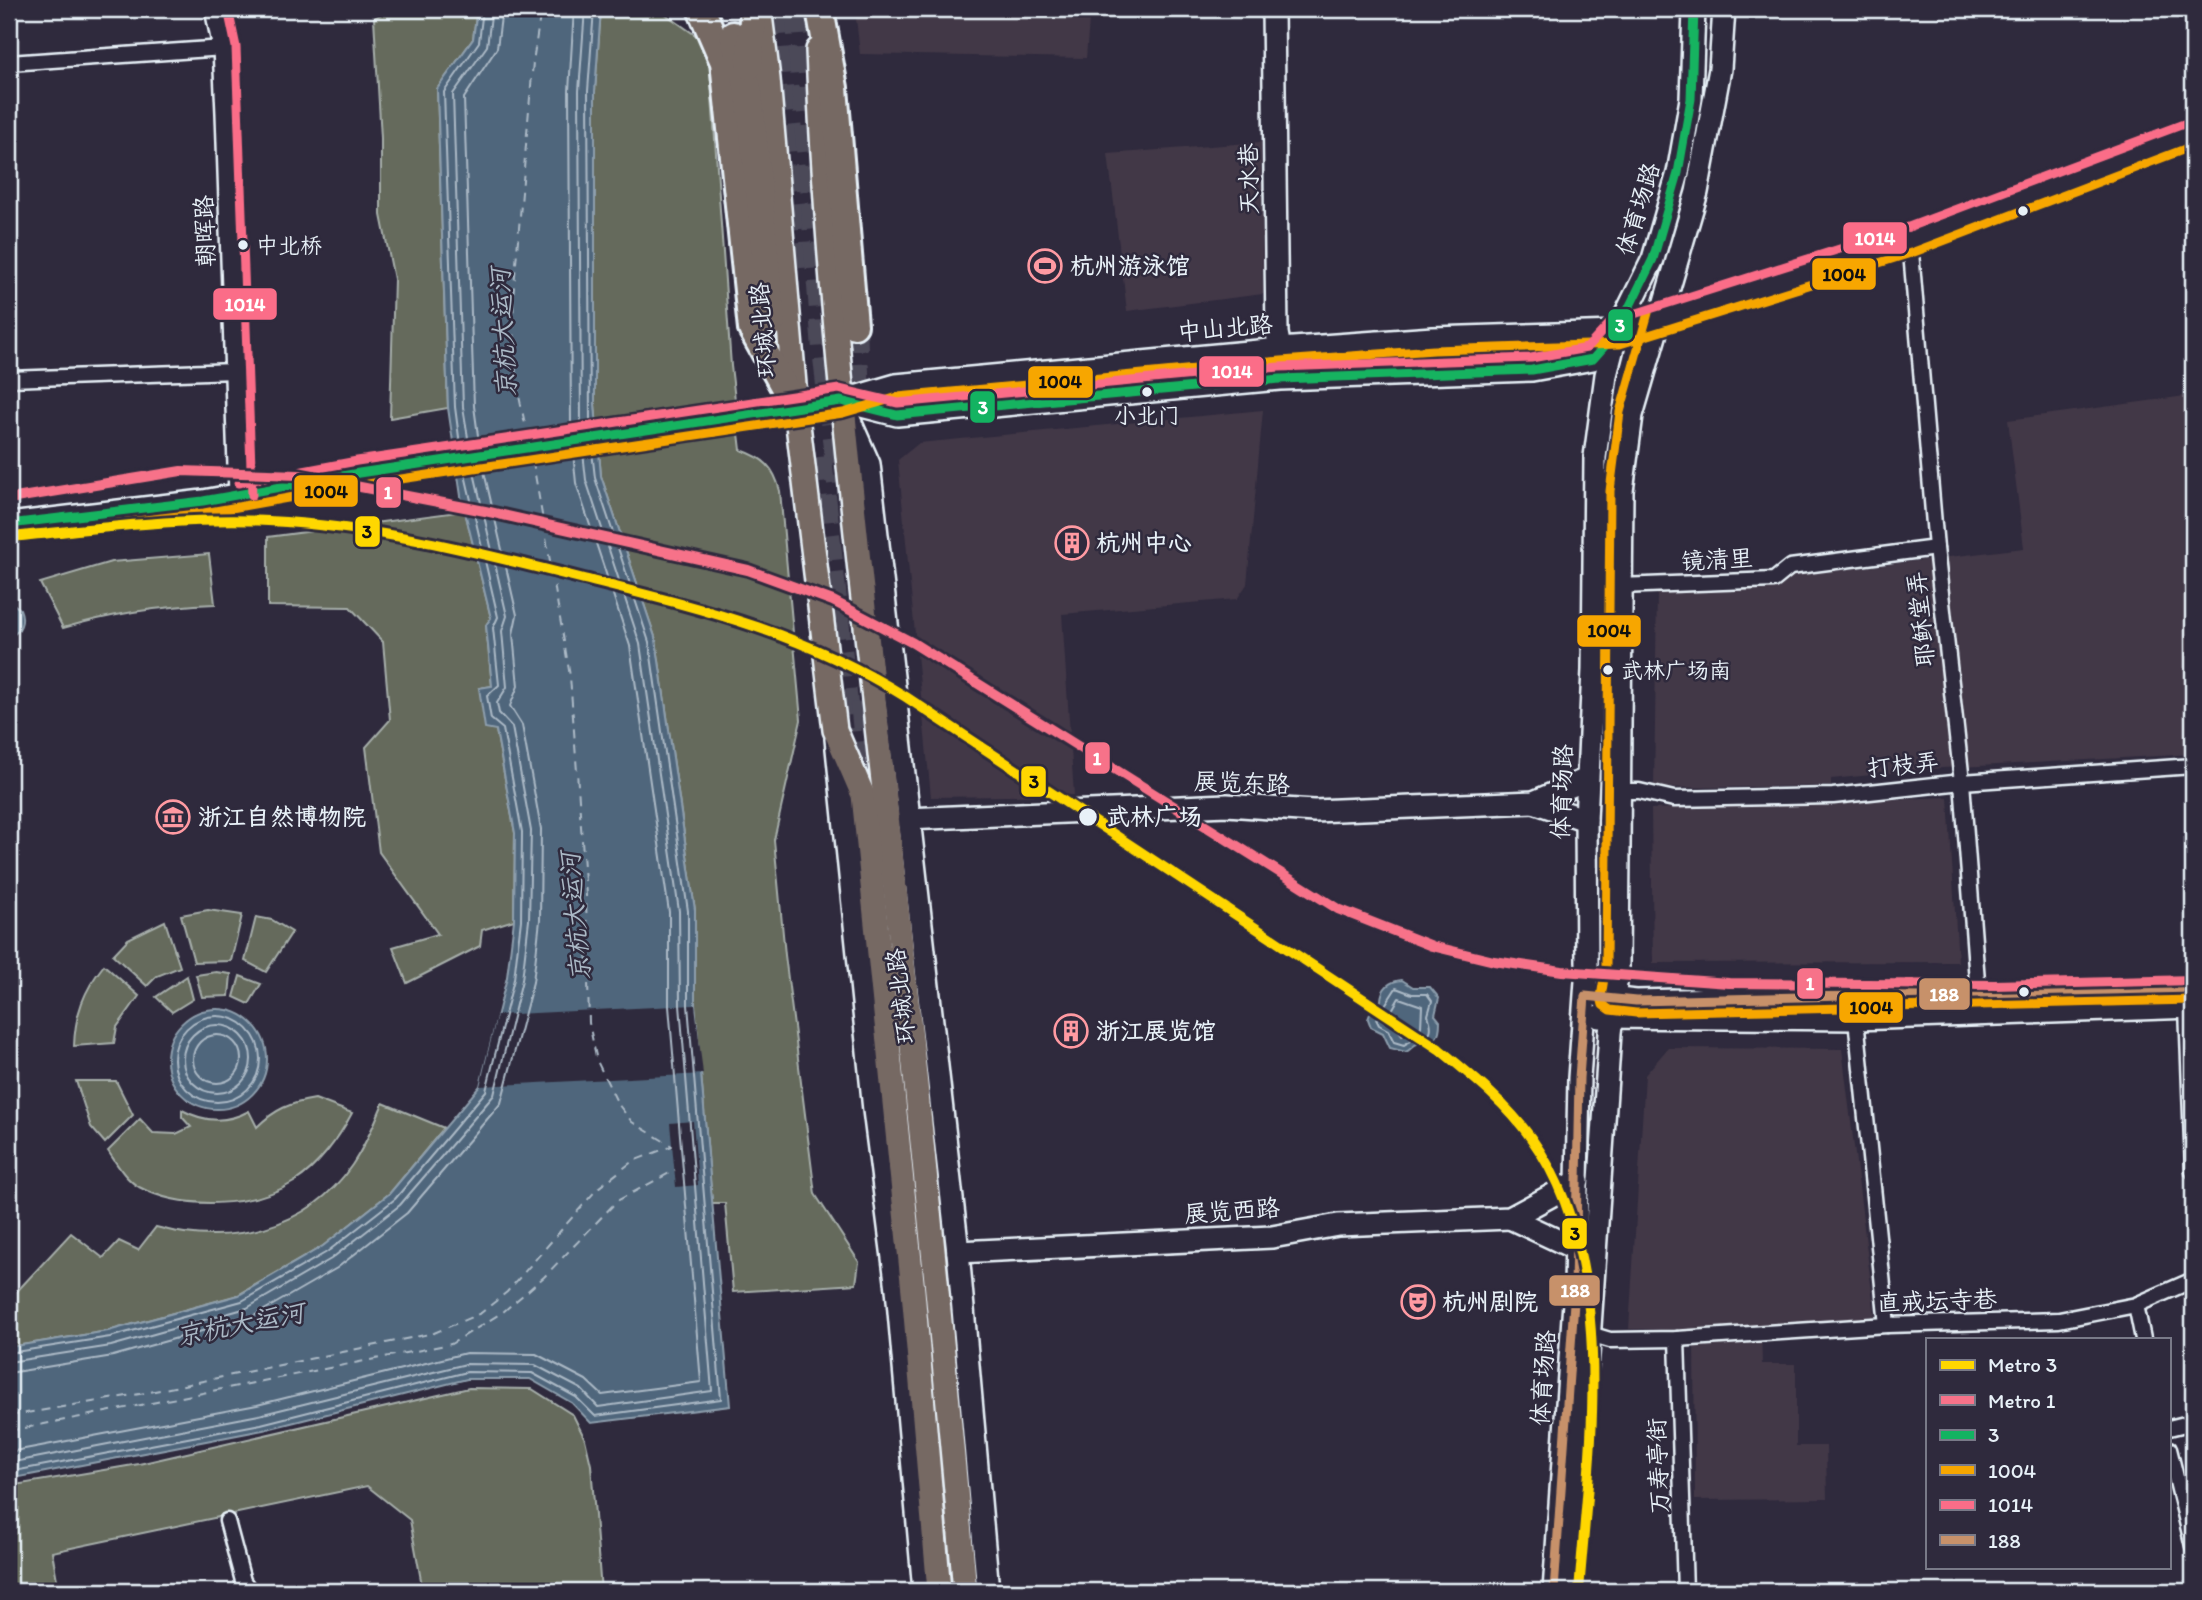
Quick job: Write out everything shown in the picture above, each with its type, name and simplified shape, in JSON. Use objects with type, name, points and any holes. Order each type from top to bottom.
[{"type":"highway","points":[[701,9],[724,62],[752,329],[796,408]]},
{"type":"highway","points":[[720,9],[734,38],[749,92]]},
{"type":"highway","points":[[756,9],[749,51],[749,92],[772,322]]},
{"type":"highway","points":[[819,9],[834,88],[854,325]]},
{"type":"main road","name":"朝晖路","points":[[216,9],[224,48],[240,495]]},
{"type":"main road","name":"环城北路","points":[[756,9],[768,79],[796,408],[835,730],[874,1110],[897,1289],[924,1591]]},
{"type":"main road","name":"环城北路","points":[[819,9],[823,186],[841,401],[937,1270],[965,1591]]},
{"type":"main road","name":"天水巷","points":[[1273,9],[1277,333],[1280,349]]},
{"type":"main road","name":"体育场路","points":[[1554,1591],[1576,1250],[1584,1006],[1587,779],[1593,670],[1595,457],[1606,375],[1617,332],[1653,259],[1678,173],[1691,99],[1694,9]]},
{"type":"main road","name":"体育场路","points":[[1572,1591],[1618,967],[1622,491],[1632,415],[1697,192],[1720,69],[1724,9]]},
{"type":"main road","name":"中山北路","points":[[9,524],[240,495],[359,473],[841,401],[896,385],[1280,349],[1433,338],[1617,332],[1660,316],[1910,240],[2193,133]]},
{"type":"main road","name":"中山北路","points":[[841,401],[897,415],[1280,380],[1532,370],[1593,359],[1617,332]]},
{"type":"main road","name":"环城北路","points":[[841,401],[869,464],[907,820],[958,1252],[988,1591]]},
{"type":"main road","name":"环城北路","points":[[835,730],[863,795],[913,1291],[939,1591]]},
{"type":"main road","name":"展览东路","points":[[907,820],[1227,805],[1314,811],[1534,802],[1587,779]]},
{"type":"main road","name":"展览东路","points":[[1534,802],[1586,820]]},
{"type":"main road","points":[[1613,1008],[1638,989],[1841,987]]},
{"type":"main road","points":[[1613,1008],[1636,1001],[1978,994],[2191,1001]]},
{"type":"main road","points":[[1584,1006],[1856,1019],[2191,1001]]},
{"type":"main road","name":"展览西路","points":[[958,1252],[1272,1237],[1338,1225],[1510,1218],[1578,1181]]},
{"type":"main road","name":"展览西路","points":[[1510,1218],[1576,1250]]},
{"type":"street","points":[[9,64],[224,48]]},
{"type":"street","name":"耶稣堂弄","points":[[1910,240],[1936,548],[1962,782],[1978,994]]},
{"type":"street","points":[[9,379],[235,371]]},
{"type":"street","name":"镜清里","points":[[1620,586],[1774,580],[1790,567],[1936,548]]},
{"type":"street","name":"打枝弄","points":[[1619,791],[1639,791],[1674,799],[1833,796],[1962,782],[2193,766]]},
{"type":"street","points":[[2191,1001],[2193,1171]]},
{"type":"street","points":[[1856,1019],[1887,1325]]},
{"type":"street","name":"直戒坛寺巷","points":[[1590,1334],[1610,1339],[1676,1339],[1887,1325],[2059,1320],[2136,1305],[2193,1280]]},
{"type":"street","points":[[2136,1305],[2143,1338]]},
{"type":"street","name":"万寿亭街","points":[[1676,1339],[1685,1591]]},
{"type":"street","points":[[2170,1428],[2193,1422]]},
{"type":"street","points":[[2170,1452],[2193,1546]]},
{"type":"street","points":[[227,1521],[243,1581],[250,1591]]},
{"type":"shaded area","points":[[855,9],[1090,9],[1086,58],[860,54]]},
{"type":"shaded area","points":[[1261,142],[1263,294],[1127,311],[1108,154]]},
{"type":"shaded area","points":[[2193,395],[2193,754],[1942,768],[1831,779],[1831,786],[1654,788],[1657,592],[1775,589],[1790,576],[2024,548],[2008,420]]},
{"type":"shaded area","name":"杭州中心","points":[[1263,410],[1247,584],[1237,599],[1062,614],[1074,795],[931,797],[898,460],[919,443]]},
{"type":"shaded area","points":[[1948,797],[1958,962],[1653,963],[1651,809]]},
{"type":"shaded area","points":[[1668,1048],[1842,1049],[1876,1325],[1761,1329],[1762,1364],[1796,1364],[1796,1446],[1826,1446],[1827,1499],[1695,1500],[1694,1330],[1629,1329],[1645,1075]]},
{"type":"green space","points":[[392,9],[477,9],[473,39],[437,89],[448,408],[390,418],[394,279],[381,215],[381,138],[374,18]]},
{"type":"green space","points":[[601,9],[658,9],[698,37],[709,54],[731,366],[741,450],[767,464],[780,491],[801,720],[774,840],[785,955],[815,1194],[859,1262],[856,1284],[733,1292],[725,1203],[712,1203],[695,1005],[695,910],[656,640],[601,476],[595,404],[595,91]]},
{"type":"green space","points":[[465,511],[491,618],[486,625],[492,686],[479,688],[496,730],[515,833],[514,920],[482,930],[480,946],[407,983],[393,947],[438,934],[379,852],[366,747],[390,720],[383,642],[350,607],[268,606],[268,537]]},
{"type":"green space","points":[[209,554],[215,604],[138,611],[63,628],[40,583],[111,562]]},
{"type":"green space","points":[[208,910],[242,915],[231,961],[194,962],[181,915]]},
{"type":"green space","points":[[256,917],[272,920],[292,932],[266,972],[245,961]]},
{"type":"green space","points":[[165,921],[180,967],[157,976],[147,986],[113,955],[128,939]]},
{"type":"green space","points":[[104,965],[139,996],[117,1027],[114,1043],[74,1046],[76,1023],[82,1003]]},
{"type":"green space","points":[[216,972],[231,974],[229,996],[202,997],[196,975]]},
{"type":"green space","points":[[187,976],[193,999],[172,1012],[156,997]]},
{"type":"green space","points":[[240,976],[261,984],[249,1004],[234,997]]},
{"type":"green space","points":[[76,1081],[116,1081],[133,1115],[105,1143],[91,1127]]},
{"type":"green space","points":[[315,1099],[352,1113],[334,1142],[303,1176],[277,1191],[258,1197],[217,1203],[175,1200],[139,1187],[122,1171],[108,1151],[140,1119],[153,1133],[176,1134],[191,1127],[182,1117],[182,1110],[216,1120],[232,1118],[249,1111],[257,1127],[283,1108]]},
{"type":"green space","points":[[383,1103],[444,1128],[390,1193],[323,1246],[238,1295],[108,1331],[9,1347],[9,1300],[71,1233],[103,1258],[119,1241],[138,1250],[156,1227],[211,1235],[264,1228],[290,1218],[313,1205],[334,1187],[352,1165]]},
{"type":"green space","points":[[469,1388],[532,1389],[573,1415],[585,1439],[591,1465],[601,1591],[423,1591],[410,1520],[367,1486],[52,1552],[59,1591],[9,1591],[9,1486],[139,1464]]},
{"type":"water","name":"京杭大运河","points":[[477,9],[601,9],[595,91],[595,404],[601,476],[656,640],[695,910],[695,1005],[730,1406],[591,1423],[572,1403],[530,1379],[467,1379],[263,1430],[9,1479],[9,1347],[108,1331],[239,1295],[323,1246],[390,1193],[480,1086],[507,977],[514,920],[515,833],[496,730],[485,728],[479,688],[492,686],[486,625],[491,618],[461,496],[448,408],[437,89],[473,39]]},
{"type":"water","points":[[9,601],[20,609],[22,618],[19,629],[9,637]]},
{"type":"water","points":[[1402,980],[1413,987],[1430,987],[1439,998],[1435,1015],[1440,1021],[1438,1035],[1406,1052],[1390,1048],[1383,1033],[1371,1027],[1368,1019],[1374,1004],[1381,1001],[1387,986]]},
{"type":"water","points":[[217,1009],[245,1017],[259,1031],[267,1059],[259,1087],[245,1101],[217,1109],[189,1101],[175,1087],[167,1059],[175,1031],[189,1017]]},
{"type":"pier","points":[[695,1005],[703,1074],[480,1086],[497,1015]]},
{"type":"pier","points":[[693,1121],[698,1185],[676,1187],[670,1123]]},
{"type":"ferry route","points":[[528,438],[516,382],[513,299],[533,62],[541,9]]},
{"type":"ferry route","points":[[9,1416],[145,1393],[434,1333],[481,1313],[507,1292],[598,1188],[633,1161],[672,1146],[632,1122],[618,1104],[597,1061],[589,1023],[586,895],[570,676],[532,457]]},
{"type":"ferry route","points":[[9,1431],[451,1344],[503,1312],[544,1277],[617,1201],[675,1170]]},
{"type":"tunnel","points":[[779,9],[800,269]]},
{"type":"tunnel","points":[[798,9],[825,349],[840,483]]},
{"type":"tunnel","points":[[772,322],[781,379]]},
{"type":"tunnel","points":[[854,325],[858,419]]},
{"type":"tunnel","points":[[819,457],[848,732]]},
{"type":"tunnel","points":[[863,702],[875,820]]},
{"type":"tunnel","points":[[922,1266],[945,1489]]},
{"type":"metro line","name":"1","points":[[9,499],[181,471],[298,475],[485,511],[748,570],[833,601],[913,643],[1338,909],[1432,946],[1494,961],[1562,971],[1729,983],[1995,985],[2193,980]]},
{"type":"metro line","name":"3","points":[[9,537],[138,524],[235,520],[347,528],[503,559],[707,611],[788,638],[866,674],[906,697],[1439,1049],[1500,1102],[1531,1138],[1559,1187],[1577,1240],[1588,1298],[1592,1357],[1589,1478],[1579,1591]]},
{"type":"transit line","name":"1014","points":[[228,9],[236,47],[252,495]]},
{"type":"transit line","name":"3","points":[[9,524],[203,501],[359,473],[841,401],[897,415],[1280,379],[1532,370],[1593,359],[1617,332],[1653,259],[1678,173],[1691,99],[1694,9]]},
{"type":"transit line","name":"1014","points":[[238,483],[357,461],[839,389],[898,403],[1279,367],[1531,358],[1587,348],[1612,321],[1906,228],[2189,122]]},
{"type":"transit line","name":"1004","points":[[10,536],[204,513],[361,485],[843,413],[898,397],[1281,361],[1434,350],[1620,344],[1914,252],[2193,146]]},
{"type":"transit line","name":"1004","points":[[1648,313],[1620,412],[1610,491],[1606,966],[1601,997],[1603,1005],[1610,1010],[1636,1013],[2193,1000]]},
{"type":"transit line","name":"188","points":[[1554,1591],[1575,1288],[1579,1078],[1585,996],[1636,1001],[2193,988]]},
{"type":"place","name":"中北桥","points":[[243,245]]},
{"type":"place","name":"杭州游泳馆","points":[[1045,266]]},
{"type":"place","name":"小北门","points":[[1147,392]]},
{"type":"place","name":"杭州中心","points":[[1072,543]]},
{"type":"place","name":"武林广场南","points":[[1608,670]]},
{"type":"place","name":"浙江自然博物院","points":[[173,817]]},
{"type":"place","name":"武林广场","points":[[1088,817]]},
{"type":"place","name":"浙江展览馆","points":[[1071,1031]]},
{"type":"place","name":"杭州剧院","points":[[1418,1302]]}]
